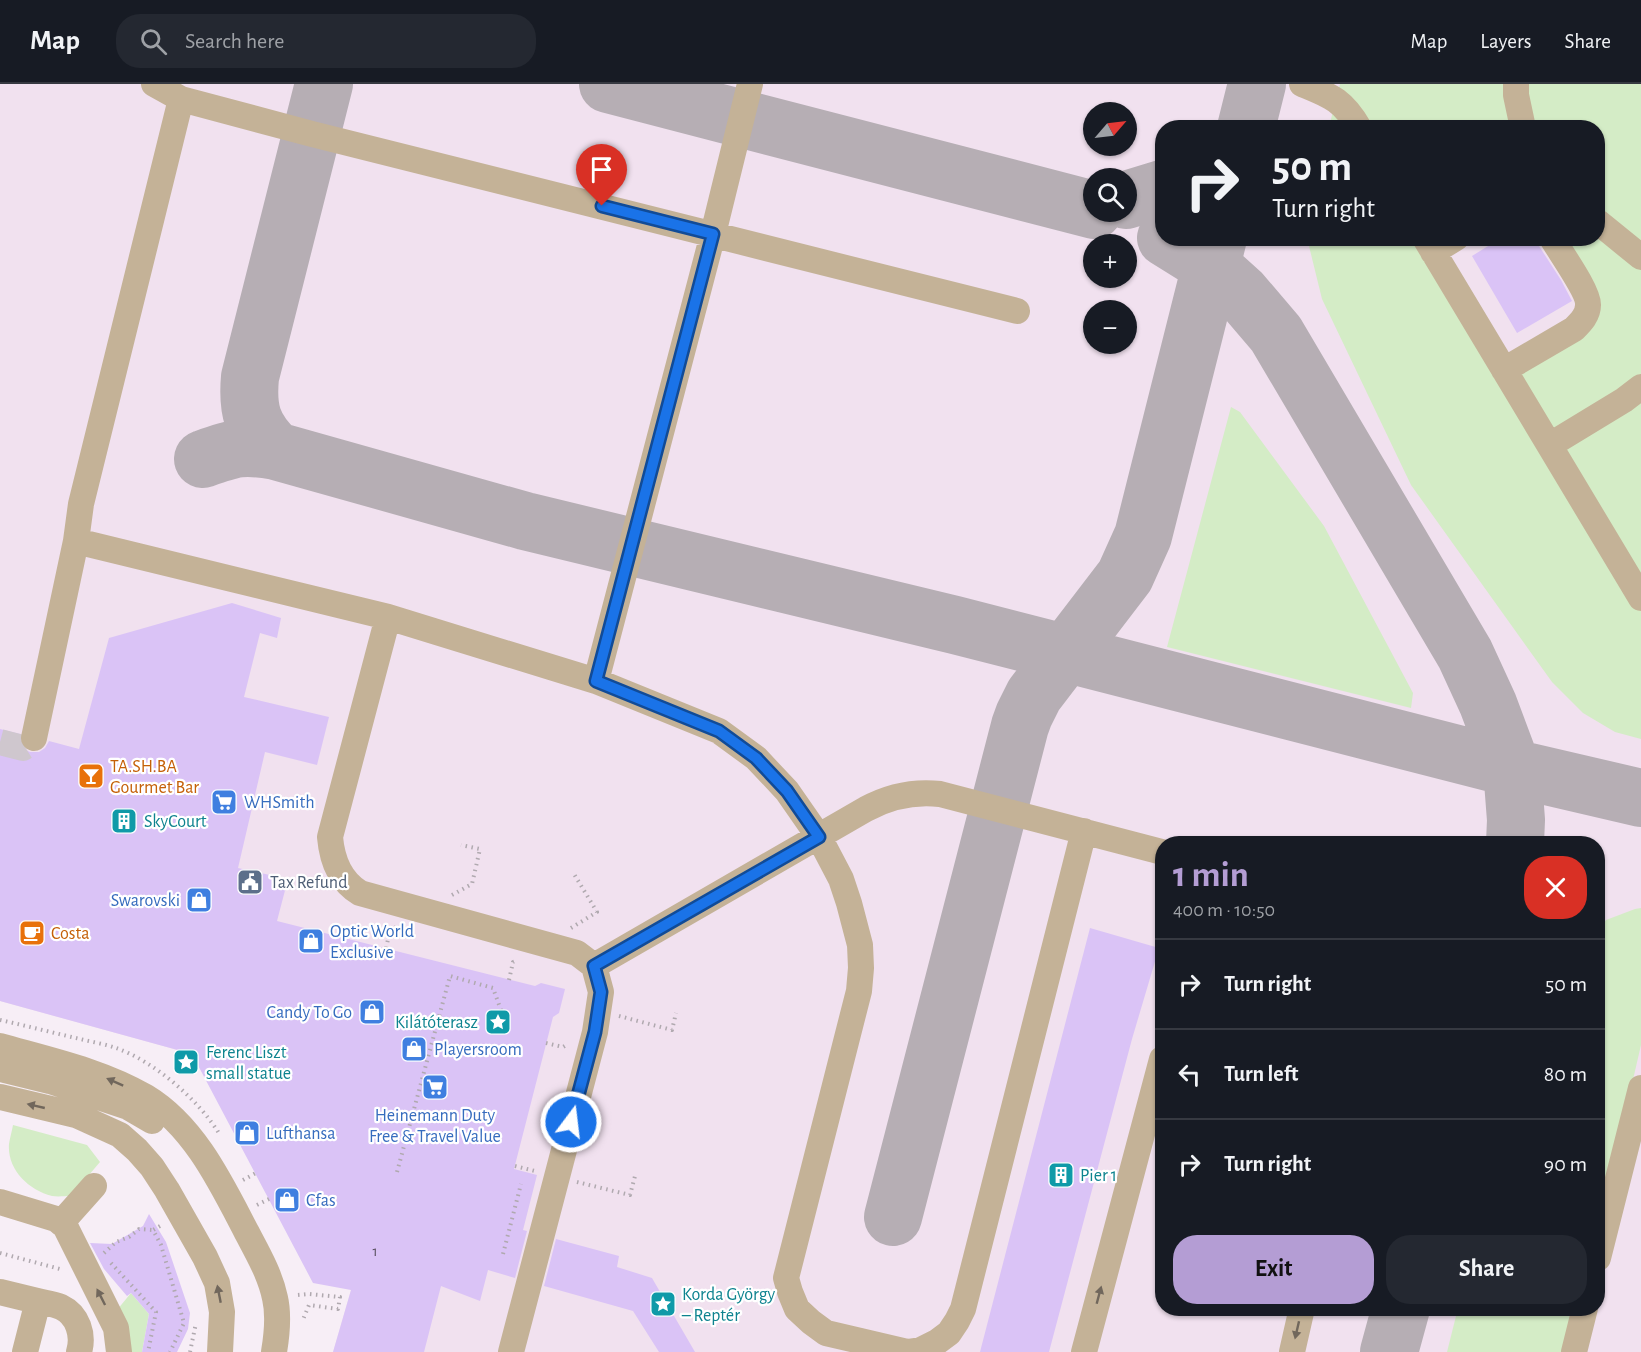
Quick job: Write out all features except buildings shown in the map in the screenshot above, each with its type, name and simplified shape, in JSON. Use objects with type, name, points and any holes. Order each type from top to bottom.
[{"type":"street","points":[[154,84],[181,99],[312,134],[1017,311]]},
{"type":"street","points":[[596,681],[750,84]]},
{"type":"street","points":[[1302,84],[1331,96],[1345,106],[1354,120]]},
{"type":"street","points":[[1516,84],[1521,120]]},
{"type":"street","points":[[34,738],[76,541],[81,504],[181,99]]},
{"type":"street","points":[[1605,228],[1641,257]]},
{"type":"street","points":[[1430,246],[1641,598]]},
{"type":"street","points":[[1504,370],[1574,328],[1582,321],[1586,313],[1588,304],[1584,292],[1557,246]]},
{"type":"street","points":[[1550,445],[1624,400],[1641,387]]},
{"type":"street","points":[[76,541],[388,616],[596,681],[719,731],[756,758],[779,782],[819,837],[841,879],[860,945],[859,991],[786,1278],[797,1309],[826,1333],[907,1352],[921,1350],[943,1338],[957,1321],[963,1309],[1084,831]]},
{"type":"street","points":[[388,616],[330,837],[333,858],[344,880],[360,893],[577,953],[594,966],[601,992],[595,1032],[511,1352]]},
{"type":"street","points":[[594,966],[880,802],[901,795],[923,792],[940,794],[1155,850]]},
{"type":"street","points":[[0,1046],[119,1083],[148,1099],[168,1114],[193,1140],[215,1173],[270,1280],[276,1298],[278,1319],[274,1352]]},
{"type":"street","points":[[0,1069],[50,1081],[128,1107],[160,1126],[171,1138],[203,1179],[250,1266],[261,1309],[259,1352]]},
{"type":"street","points":[[1084,1352],[1155,1085]]},
{"type":"street","points":[[1605,1230],[1641,1088]]},
{"type":"street","points":[[0,1097],[76,1115],[120,1135],[152,1167],[205,1257],[217,1283],[222,1312],[220,1352]]},
{"type":"street","points":[[61,1223],[94,1186]]},
{"type":"street","points":[[0,1202],[56,1219],[65,1226],[116,1328],[119,1352]]},
{"type":"street","points":[[0,1292],[61,1307],[69,1312],[81,1331],[79,1352]]},
{"type":"street","points":[[25,1352],[38,1301]]},
{"type":"street","points":[[1292,1352],[1300,1316]]},
{"type":"street","points":[[1574,1352],[1583,1316]]},
{"type":"path","points":[[397,1172],[450,976],[493,988],[502,1013]]},
{"type":"path","points":[[503,1254],[521,1184]]},
{"type":"path","points":[[103,1254],[116,1242],[129,1237],[139,1229],[153,1230],[162,1225]]},
{"type":"path","points":[[153,1230],[161,1245],[184,1323],[170,1352]]},
{"type":"path","points":[[0,1253],[69,1271]]},
{"type":"path","points":[[302,1323],[309,1305],[338,1309],[340,1297],[309,1294]]},
{"type":"path","points":[[190,1352],[198,1313]]},
{"type":"shaded area","points":[[0,84],[1641,84],[1641,1352],[333,1352],[351,1290],[192,1054],[0,1001]]},
{"type":"green space","points":[[1340,84],[1641,84],[1641,739],[1615,732],[1583,713],[1552,682],[1411,485],[1322,299],[1309,246],[1438,246],[1508,377],[1583,331],[1563,246],[1605,246],[1605,120],[1331,120]]},
{"type":"green space","points":[[1231,407],[1240,412],[1324,526],[1413,693],[1411,708],[1167,647]]},
{"type":"green space","points":[[1641,908],[1641,1045],[1605,1201],[1605,922]]},
{"type":"green space","points":[[13,1125],[87,1145],[100,1162],[71,1196],[54,1196],[43,1193],[27,1184],[15,1170],[9,1153]]},
{"type":"green space","points":[[131,1293],[149,1314],[142,1352],[126,1352],[117,1310]]},
{"type":"green space","points":[[1456,1316],[1577,1316],[1569,1352],[1447,1352]]},
{"type":"taxiway","points":[[276,451],[261,434],[253,418],[249,399],[250,377],[324,84]]},
{"type":"taxiway","points":[[608,84],[1083,207]]},
{"type":"taxiway","points":[[1248,120],[1257,84]]},
{"type":"taxiway","points":[[1137,197],[1155,191]]},
{"type":"taxiway","points":[[1179,246],[1211,266],[1241,293],[1276,334],[1465,654],[1488,704],[1512,768],[1515,836]]},
{"type":"taxiway","points":[[893,1217],[1020,726],[1034,695],[1125,576],[1143,536],[1216,246]]},
{"type":"taxiway","points":[[203,459],[238,449],[255,448],[276,451],[525,521],[955,625],[1512,768],[1641,798]]},
{"type":"taxiway","points":[[1389,1352],[1399,1316]]},
{"type":"tunnel","points":[[0,742],[23,748],[34,738]]},
{"type":"place","name":"TA.SH.BA Gourmet Bar","points":[[91,776]]},
{"type":"place","name":"WHSmith","points":[[224,802]]},
{"type":"place","name":"SkyCourt","points":[[124,821]]},
{"type":"place","name":"Tax Refund","points":[[250,882]]},
{"type":"place","name":"Swarovski","points":[[199,900]]},
{"type":"place","name":"Costa","points":[[32,933]]},
{"type":"place","name":"Optic World Exclusive","points":[[311,941]]},
{"type":"place","name":"Candy To Go","points":[[372,1012]]},
{"type":"place","name":"Kilátóterasz","points":[[498,1022]]},
{"type":"place","name":"Playersroom","points":[[414,1049]]},
{"type":"place","name":"Ferenc Liszt small statue","points":[[186,1062]]},
{"type":"place","name":"Heinemann Duty Free & Travel Value","points":[[435,1087]]},
{"type":"place","name":"Lufthansa","points":[[247,1133]]},
{"type":"place","name":"Pier 1","points":[[1061,1175]]},
{"type":"place","name":"Cfas","points":[[287,1200]]},
{"type":"place","name":"Korda György – Reptér","points":[[663,1304]]},
{"type":"route","points":[[571,1122],[595,1032],[601,992],[594,966],[819,837],[787,791],[756,758],[719,731],[596,681],[713,234],[602,206]]}]
